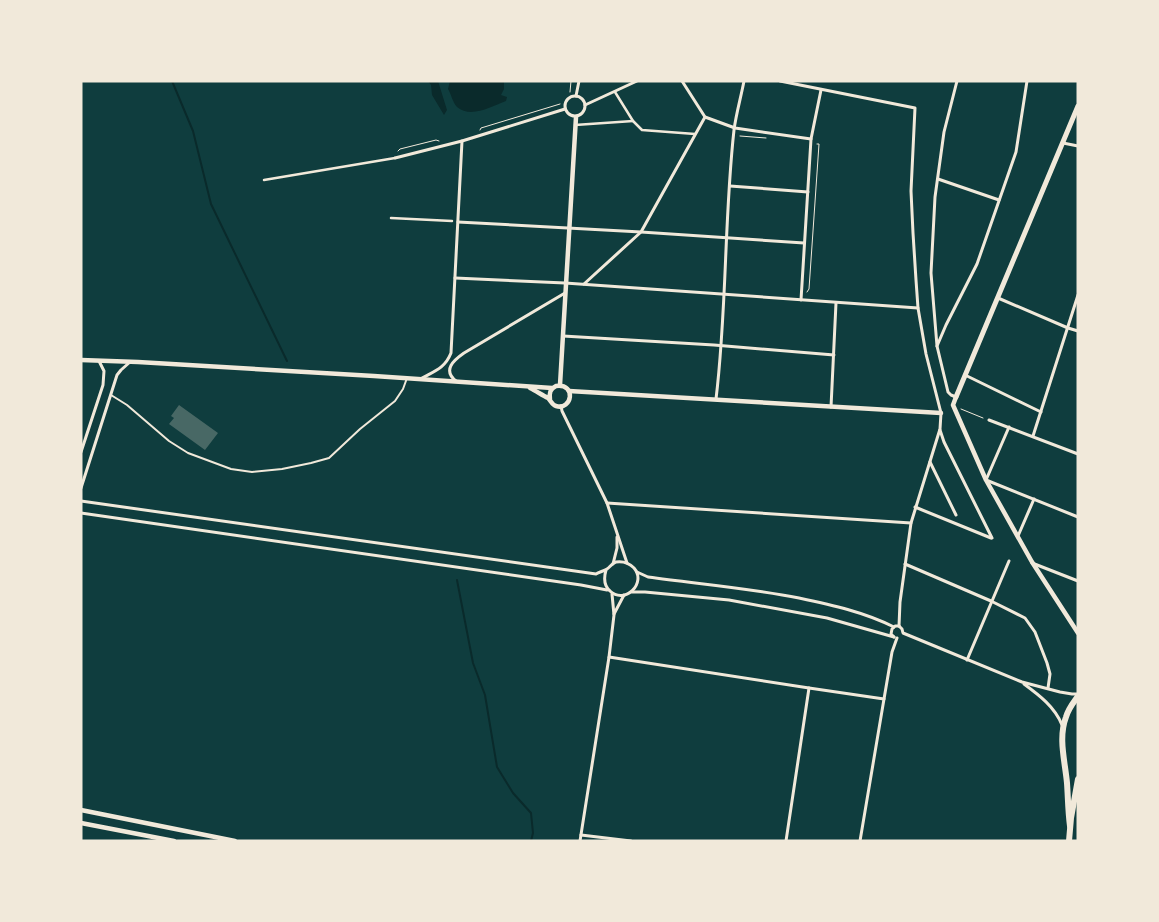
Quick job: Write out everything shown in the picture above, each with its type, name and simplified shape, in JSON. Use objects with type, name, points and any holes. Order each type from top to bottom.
[{"type":"highway","points":[[1070,841],[1067,782],[1062,750],[1062,727],[1078,695]]},
{"type":"highway","points":[[1070,826],[1078,779]]},
{"type":"main road","points":[[956,397],[1078,106]]},
{"type":"street","points":[[576,96],[579,81]]},
{"type":"street","points":[[585,105],[637,81]]},
{"type":"street","points":[[682,81],[704,117],[734,128],[811,139]]},
{"type":"street","points":[[716,400],[734,128],[744,81]]},
{"type":"street","points":[[780,81],[915,108],[912,206],[918,308],[926,354],[941,414],[940,430],[911,523],[900,602],[899,626],[903,633],[1022,682],[1078,695]]},
{"type":"street","points":[[957,81],[944,132],[935,197],[930,273],[937,346],[948,392],[956,397],[953,405],[986,480],[1017,537],[1078,634]]},
{"type":"street","points":[[937,346],[977,264],[1016,152],[1027,81]]},
{"type":"street","points":[[801,300],[811,139],[820,90]]},
{"type":"street","points":[[614,92],[642,130],[695,134]]},
{"type":"street","points":[[576,96],[582,98],[585,105],[583,113],[576,117],[568,114],[565,109],[565,103],[570,97],[576,96]]},
{"type":"street","points":[[264,180],[395,158],[462,141],[565,109]]},
{"type":"street","points":[[560,385],[576,117]]},
{"type":"street","points":[[584,284],[641,232],[704,117]]},
{"type":"street","points":[[575,125],[633,120]]},
{"type":"street","points":[[420,379],[441,368],[451,353],[462,141]]},
{"type":"street","points":[[1063,143],[1078,146]]},
{"type":"street","points":[[938,179],[999,200]]},
{"type":"street","points":[[730,186],[808,192]]},
{"type":"street","points":[[391,218],[452,220]]},
{"type":"street","points":[[458,222],[804,243]]},
{"type":"street","points":[[456,278],[584,284],[918,308]]},
{"type":"street","points":[[456,382],[452,379],[450,372],[451,364],[456,359],[565,293]]},
{"type":"street","points":[[1033,436],[1078,295]]},
{"type":"street","points":[[997,298],[1078,331]]},
{"type":"street","points":[[831,407],[836,303]]},
{"type":"street","points":[[563,336],[834,355]]},
{"type":"street","points":[[451,353],[453,358],[456,359]]},
{"type":"street","points":[[81,360],[407,378],[456,382],[528,386],[552,388],[560,385],[566,387],[569,391],[569,401],[561,406],[553,404],[528,386]]},
{"type":"street","points":[[81,452],[102,385],[104,371],[99,360]]},
{"type":"street","points":[[81,488],[119,372],[131,362]]},
{"type":"street","points":[[965,375],[1041,412]]},
{"type":"street","points":[[550,400],[549,395],[552,388]]},
{"type":"street","points":[[569,391],[941,414]]},
{"type":"street","points":[[561,406],[607,503],[627,563]]},
{"type":"street","points":[[988,420],[1078,454]]},
{"type":"street","points":[[986,480],[1009,427]]},
{"type":"street","points":[[915,507],[992,538],[944,442],[940,430]]},
{"type":"street","points":[[930,461],[956,515]]},
{"type":"street","points":[[986,480],[1078,517]]},
{"type":"street","points":[[1017,537],[1034,500]]},
{"type":"street","points":[[81,501],[596,574],[606,570],[616,562],[627,563],[637,572],[648,577],[769,592],[831,604],[878,619],[894,627],[899,626]]},
{"type":"street","points":[[607,503],[911,523]]},
{"type":"street","points":[[81,513],[589,586],[617,595],[645,592],[729,600],[827,618],[895,638],[901,637],[903,633]]},
{"type":"street","points":[[612,564],[617,548],[616,532]]},
{"type":"street","points":[[967,660],[1009,561]]},
{"type":"street","points":[[1032,562],[1078,581]]},
{"type":"street","points":[[905,564],[991,601],[1025,618],[1035,632],[1047,662],[1050,674],[1048,688]]},
{"type":"street","points":[[580,841],[614,615],[610,592],[604,583],[606,570]]},
{"type":"street","points":[[631,592],[637,583],[637,572]]},
{"type":"street","points":[[614,615],[624,595]]},
{"type":"street","points":[[860,841],[895,638],[891,632],[894,627]]},
{"type":"street","points":[[609,657],[884,699]]},
{"type":"street","points":[[1022,682],[1037,693],[1055,712],[1062,727]]},
{"type":"street","points":[[786,841],[809,688]]},
{"type":"street","points":[[81,810],[235,841]]},
{"type":"street","points":[[81,823],[174,841]]},
{"type":"street","points":[[581,835],[631,841]]},
{"type":"lane","points":[[111,395],[127,405],[169,441],[188,453],[231,469],[252,472],[282,469],[329,458],[360,428],[395,401],[403,389],[407,378]]},
{"type":"path","points":[[570,92],[571,81]]},
{"type":"path","points":[[478,132],[482,128],[560,104]]},
{"type":"path","points":[[396,153],[400,149],[436,140],[442,142]]},
{"type":"path","points":[[953,405],[988,420]]},
{"type":"water","points":[[428,81],[438,81],[447,110],[444,115],[432,95],[431,85]]},
{"type":"water","points":[[450,81],[504,81],[504,89],[501,95],[507,97],[506,101],[475,112],[463,110],[457,107],[448,89]]},
{"type":"building","points":[[179,405],[218,433],[205,450],[169,424],[174,418],[171,416]]},
{"type":"waterway","points":[[172,81],[193,131],[211,204],[287,361]]},
{"type":"waterway","points":[[457,580],[473,663],[485,695],[497,767],[513,793],[531,813],[533,833],[531,841]]}]
